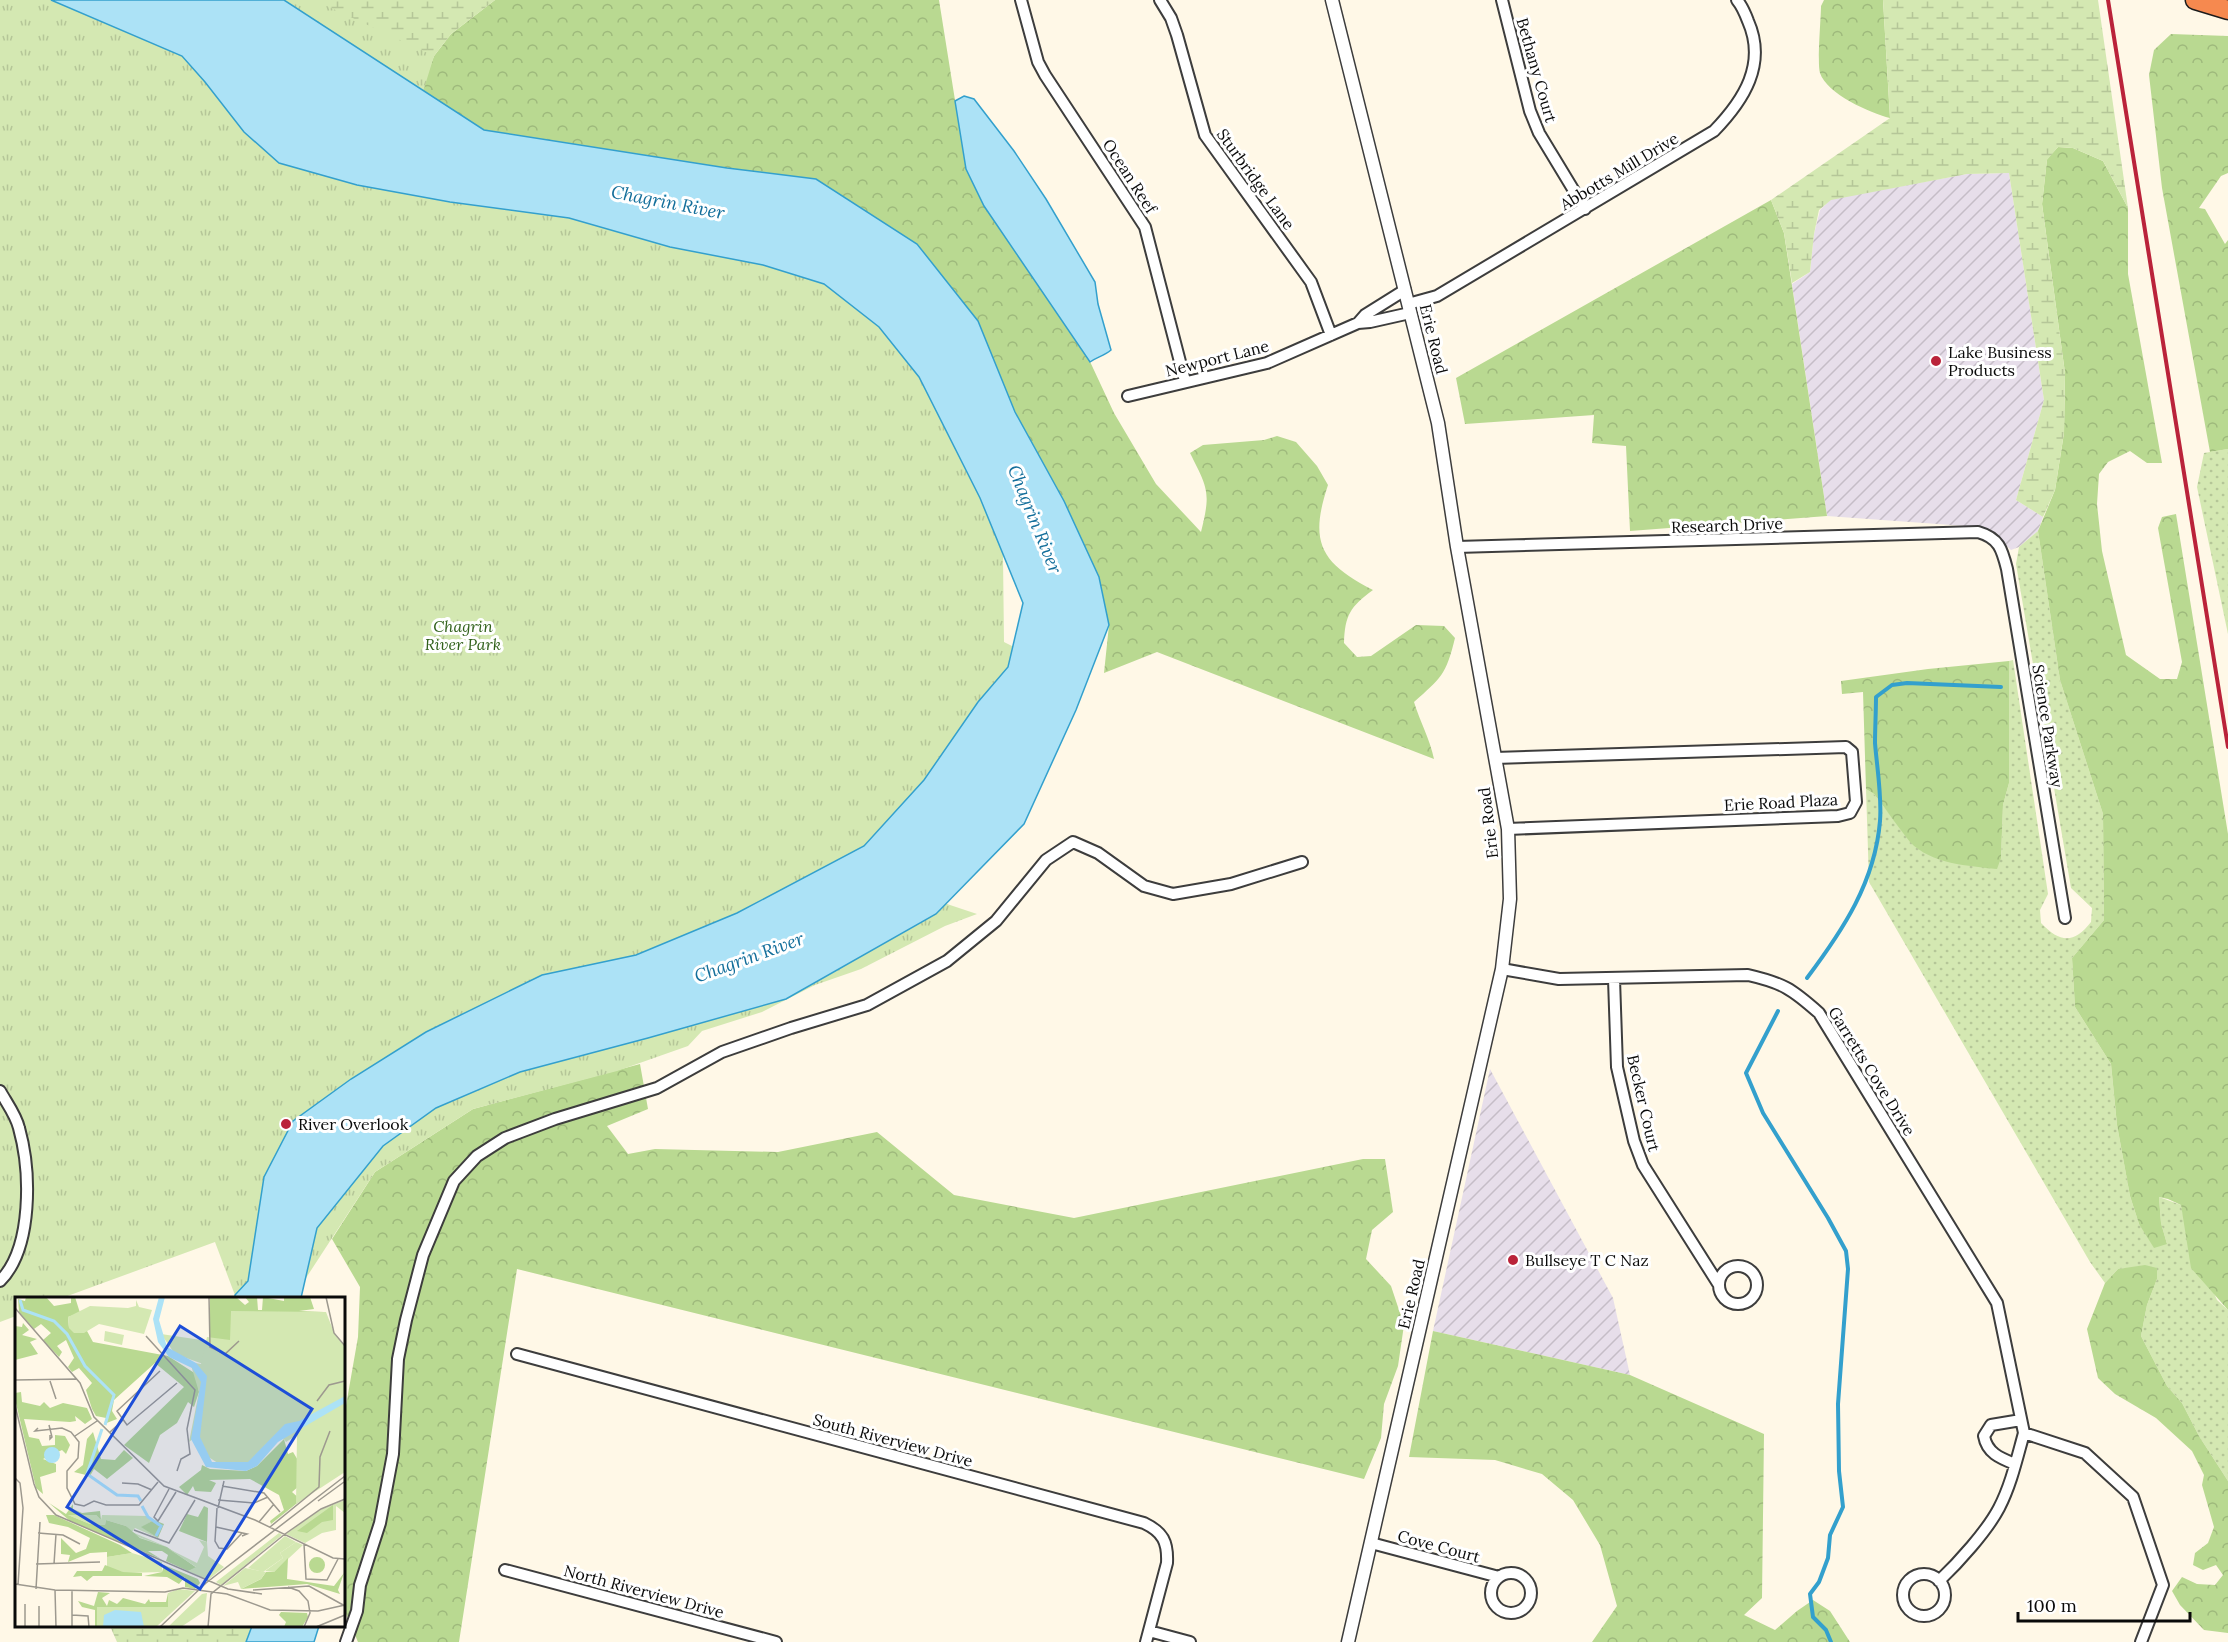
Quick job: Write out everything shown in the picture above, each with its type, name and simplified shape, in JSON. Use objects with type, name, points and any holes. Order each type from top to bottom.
[{"type":"highway","points":[[2195,0],[2228,10]]},
{"type":"street","name":"Ocean Reef","points":[[1021,0],[1038,62],[1045,75],[1145,226],[1185,381]]},
{"type":"street","name":"Sturbridge Lane","points":[[1160,0],[1171,18],[1177,35],[1205,135],[1311,282],[1331,335]]},
{"type":"street","name":"Erie Road","points":[[1332,0],[1438,423],[1457,547],[1508,829],[1510,899],[1502,969],[1348,1642]]},
{"type":"street","name":"Bethany Court","points":[[1502,0],[1530,111],[1539,133],[1585,209]]},
{"type":"street","name":"Abbotts Mill Drive","points":[[1358,323],[1370,322],[1437,296],[1714,131],[1732,112],[1746,89],[1756,63],[1755,36],[1737,0]]},
{"type":"street","name":"Newport Lane","points":[[1128,396],[1267,363],[1358,323],[1365,315],[1405,290]]},
{"type":"street","name":"Research Drive","points":[[1457,547],[1978,532],[1996,540]]},
{"type":"street","name":"Science Parkway","points":[[1996,540],[2007,569],[2065,918]]},
{"type":"street","name":"Erie Road Plaza","points":[[1495,758],[1846,747],[1852,752],[1856,802],[1850,813],[1838,816],[1508,829]]},
{"type":"street","points":[[346,1642],[357,1611],[360,1585],[380,1523],[393,1454],[398,1359],[417,1277],[423,1255],[454,1181],[477,1156],[505,1138],[555,1119],[657,1088],[722,1052],[867,1005],[947,960],[996,921],[1046,860],[1073,842],[1098,852],[1144,886],[1173,894],[1231,884],[1302,862]]},
{"type":"street","name":"Garretts Cove Drive","points":[[1502,969],[1559,979],[1748,975],[1776,982],[1796,993],[1819,1013],[1997,1304],[2024,1432]]},
{"type":"street","name":"Becker Court","points":[[1614,979],[1617,1067],[1634,1141],[1643,1165],[1719,1285]]},
{"type":"street","points":[[0,1090],[19,1126],[27,1180],[25,1221],[16,1257],[0,1281]]},
{"type":"street","name":"South Riverview Drive","points":[[517,1353],[1156,1528],[1164,1537],[1168,1550],[1167,1563],[1147,1637]]},
{"type":"street","points":[[2015,1464],[1994,1455],[1985,1443],[1984,1436],[1991,1425],[2021,1420]]},
{"type":"street","points":[[1940,1581],[1958,1564],[1999,1509],[2024,1432],[2085,1453],[2133,1497],[2163,1585],[2141,1642]]},
{"type":"street","name":"Cove Court","points":[[1371,1544],[1499,1578]]},
{"type":"street","name":"North Riverview Drive","points":[[506,1570],[776,1642]]},
{"type":"street","points":[[1921,1574],[1934,1576],[1940,1581],[1944,1601],[1936,1613],[1922,1616],[1909,1610],[1905,1604],[1903,1591],[1909,1580],[1921,1574]]},
{"type":"street","points":[[1147,1637],[1190,1642]]},
{"type":"shaded area","points":[[2009,173],[2044,400],[2016,500],[2043,517],[2038,531],[2019,547],[2011,550],[1990,530],[1979,527],[1827,516],[1792,284],[1810,272],[1814,234],[1820,210],[1831,199],[1967,174]]},
{"type":"shaded area","points":[[1490,1069],[1613,1298],[1630,1375],[1433,1331]]},
{"type":"green space","name":"Chagrin River Park","points":[[0,0],[314,0],[434,56],[407,144],[803,187],[1002,472],[1004,642],[1061,671],[914,893],[977,914],[945,926],[861,969],[815,985],[762,1012],[702,1031],[688,1046],[617,1071],[473,1109],[375,1172],[294,1297],[236,1297],[215,1242],[65,1297],[15,1297],[15,1316],[0,1322]]},
{"type":"green space","points":[[284,0],[495,0],[451,34],[434,56],[421,90]]},
{"type":"green space","points":[[495,0],[939,0],[966,169],[984,206],[1086,353],[1114,413],[1156,484],[1201,532],[1206,508],[1206,491],[1190,453],[1203,445],[1264,440],[1277,436],[1296,442],[1317,466],[1328,485],[1320,522],[1320,536],[1324,549],[1330,560],[1341,570],[1373,590],[1350,612],[1344,643],[1357,657],[1371,656],[1416,625],[1444,626],[1455,638],[1449,660],[1441,675],[1414,702],[1434,759],[1157,652],[1104,673],[1109,625],[1064,501],[1015,412],[816,179],[727,168],[484,130],[421,90],[434,56],[451,34]]},
{"type":"green space","points":[[1824,0],[1883,0],[1890,118],[1850,102],[1824,81],[1820,73],[1819,60],[1821,6]]},
{"type":"green space","points":[[1883,0],[2098,0],[2128,208],[2103,161],[2073,148],[2058,147],[2047,160],[2042,204],[2065,373],[2064,433],[2055,490],[2043,517],[2016,500],[2044,400],[2009,173],[1967,174],[1831,200],[1819,210],[1810,272],[1792,283],[1784,233],[1771,200],[1890,118]]},
{"type":"green space","points":[[2171,34],[2228,36],[2228,173],[2221,176],[2199,208],[2205,209],[2225,244],[2228,240],[2228,449],[2210,452],[2162,188],[2149,75],[2154,50]]},
{"type":"green space","points":[[2058,147],[2073,148],[2103,161],[2128,208],[2128,274],[2162,463],[2147,463],[2130,451],[2108,462],[2099,474],[2097,504],[2102,551],[2126,655],[2160,679],[2177,679],[2182,662],[2158,528],[2162,517],[2176,514],[2228,834],[2228,1310],[2191,1268],[2181,1205],[2159,1197],[2161,1223],[2167,1244],[2154,1248],[2139,1224],[2130,1196],[2117,1125],[2111,1064],[2075,1007],[2072,958],[2104,920],[2103,814],[2060,680],[2038,531],[2055,490],[2064,433],[2065,373],[2042,204],[2047,159]]},
{"type":"green space","points":[[1771,200],[1784,233],[1827,516],[1630,531],[1626,446],[1592,443],[1594,415],[1465,424],[1456,378]]},
{"type":"green space","points":[[2228,449],[2228,634],[2197,487],[2204,453]]},
{"type":"green space","points":[[2038,531],[2060,680],[2103,814],[2104,920],[2072,958],[2075,1007],[2111,1064],[2117,1125],[2130,1196],[2139,1224],[2167,1244],[2161,1223],[2159,1197],[2181,1205],[2187,1232],[2217,1300],[2228,1310],[2228,1481],[2199,1436],[2182,1403],[2167,1386],[2141,1336],[2147,1305],[2157,1279],[2130,1268],[2118,1269],[2105,1283],[2090,1262],[1869,882],[1866,789],[1874,794],[1912,843],[2001,858],[2003,805],[2009,783],[2009,661],[2013,660],[2048,894],[2040,910],[2041,923],[2054,934],[2067,938],[2079,934],[2091,922],[2092,908],[2071,888],[2016,564],[2019,547]]},
{"type":"green space","points":[[2009,661],[2009,783],[2003,805],[2001,858],[1997,869],[1951,863],[1929,855],[1910,842],[1874,794],[1866,789],[1863,692],[1842,694],[1841,681]]},
{"type":"green space","points":[[640,1064],[648,1109],[607,1126],[628,1154],[655,1149],[778,1152],[877,1132],[954,1195],[1074,1218],[1363,1159],[1385,1159],[1393,1212],[1372,1230],[1366,1259],[1391,1286],[1404,1325],[1398,1366],[1384,1404],[1381,1438],[1364,1479],[517,1269],[459,1642],[358,1642],[345,1611],[345,1411],[358,1337],[360,1287],[332,1239],[375,1172],[473,1109]]},
{"type":"green space","points":[[2145,1265],[2157,1268],[2157,1279],[2147,1305],[2141,1336],[2167,1386],[2182,1403],[2199,1436],[2228,1481],[2228,1633],[2204,1630],[2180,1605],[2172,1591],[2182,1577],[2197,1584],[2215,1585],[2223,1575],[2216,1565],[2203,1570],[2193,1565],[2195,1553],[2208,1543],[2214,1527],[2202,1485],[2204,1475],[2192,1451],[2156,1418],[2115,1394],[2098,1378],[2087,1329],[2105,1283],[2118,1269]]},
{"type":"green space","points":[[1433,1331],[1630,1375],[1764,1434],[1762,1598],[1744,1615],[1775,1630],[1813,1600],[1830,1611],[1850,1642],[1592,1642],[1617,1606],[1600,1545],[1573,1500],[1542,1474],[1495,1460],[1409,1457]]},
{"type":"green space","points":[[110,1627],[252,1627],[246,1642],[117,1642]]},
{"type":"water","name":"Chagrin River","points":[[51,0],[284,0],[484,130],[727,168],[816,179],[917,244],[978,321],[1015,412],[1064,501],[1099,577],[1109,625],[1076,710],[1024,824],[936,914],[786,999],[520,1072],[436,1108],[383,1146],[317,1228],[301,1297],[235,1297],[248,1281],[264,1177],[293,1121],[351,1079],[426,1032],[542,975],[636,955],[737,913],[864,846],[924,780],[978,702],[1008,667],[1023,603],[980,498],[919,377],[879,327],[824,284],[763,265],[670,247],[569,218],[450,202],[357,185],[279,163],[244,132],[182,56]]},
{"type":"water","points":[[964,96],[974,99],[1014,151],[1046,199],[1095,282],[1098,304],[1111,350],[1106,354],[1090,362],[984,206],[966,169],[955,101]]},
{"type":"water","points":[[252,1627],[319,1627],[314,1642],[246,1642]]},
{"type":"waterway","points":[[1807,978],[1845,923],[1872,865],[1880,821],[1880,792],[1875,743],[1876,697],[1892,685],[1907,683],[2001,687]]},
{"type":"waterway","points":[[1778,1011],[1746,1073],[1763,1113],[1846,1251],[1848,1269],[1838,1404],[1839,1471],[1843,1507],[1830,1535],[1828,1558],[1819,1582],[1810,1594],[1813,1617],[1826,1630],[1831,1642]]},
{"type":"railway","points":[[2108,0],[2228,747]]},
{"type":"place","name":"Lake Business Products","points":[[1936,361]]},
{"type":"place","name":"River Overlook","points":[[286,1124]]},
{"type":"place","name":"Bullseye T C Naz","points":[[1513,1260]]}]
